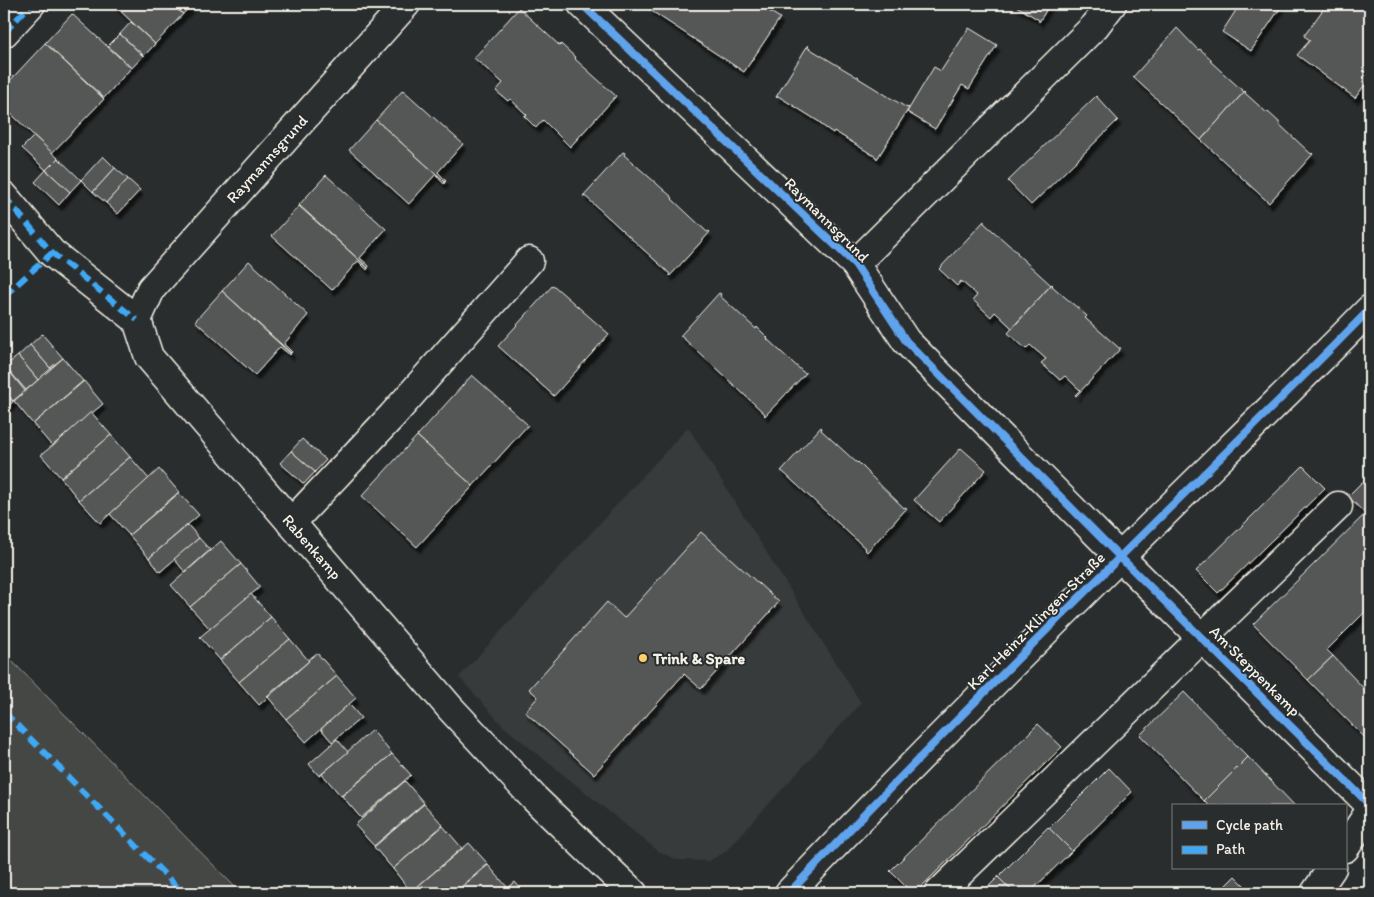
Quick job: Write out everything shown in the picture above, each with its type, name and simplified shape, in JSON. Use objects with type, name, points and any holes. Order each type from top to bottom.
[{"type":"street","points":[[4,33],[31,4]]},
{"type":"street","name":"Raymannsgrund","points":[[137,320],[151,289],[406,4]]},
{"type":"street","name":"Raymannsgrund","points":[[582,4],[855,264],[906,341],[1120,557]]},
{"type":"street","name":"Raymannsgrund","points":[[855,264],[1095,26],[1112,4]]},
{"type":"street","points":[[4,196],[52,253],[137,320]]},
{"type":"street","points":[[291,523],[392,416],[530,261]]},
{"type":"street","name":"Karl-Heinz-Klingen-Straße","points":[[789,893],[884,793],[1370,310]]},
{"type":"street","name":"Rabenkamp","points":[[137,320],[149,357],[451,709],[535,799],[633,893]]},
{"type":"street","points":[[939,893],[1338,506]]},
{"type":"street","name":"Am Steppenkamp","points":[[1120,557],[1370,805]]},
{"type":"street","points":[[1346,847],[1370,811]]},
{"type":"street","points":[[1316,893],[1331,870]]},
{"type":"shaded area","points":[[688,427],[861,703],[725,852],[709,861],[677,860],[658,851],[504,727],[459,677]]},
{"type":"shaded area","points":[[4,653],[241,893],[4,893]]},
{"type":"building","points":[[113,4],[171,4],[183,14],[155,44]]},
{"type":"building","points":[[172,4],[193,4],[183,14]]},
{"type":"building","points":[[654,4],[758,4],[780,18],[744,72],[650,10]]},
{"type":"building","points":[[1013,4],[1050,4],[1039,22],[1039,20]]},
{"type":"building","points":[[1240,4],[1283,4],[1251,51],[1222,32]]},
{"type":"building","points":[[1327,4],[1370,4],[1370,78],[1355,98],[1297,55],[1310,40],[1304,36]]},
{"type":"building","points":[[519,8],[560,46],[561,44],[616,96],[570,147],[543,120],[536,128],[524,116],[527,115],[510,99],[508,101],[496,91],[503,83],[474,58]]},
{"type":"building","points":[[72,14],[131,68],[104,98],[45,43]]},
{"type":"building","points":[[131,22],[155,44],[144,56],[120,34]]},
{"type":"building","points":[[969,28],[997,45],[969,89],[962,85],[935,129],[907,112],[934,67],[941,71]]},
{"type":"building","points":[[1177,28],[1244,92],[1201,140],[1133,77]]},
{"type":"building","points":[[120,34],[143,56],[132,68],[108,46]]},
{"type":"building","points":[[45,43],[104,99],[52,153],[4,107],[4,87]]},
{"type":"building","points":[[808,45],[807,47],[909,108],[877,159],[834,131],[833,133],[821,123],[778,96],[776,97]]},
{"type":"building","points":[[403,90],[463,144],[438,172],[445,182],[376,120]]},
{"type":"building","points":[[1245,91],[1313,154],[1269,203],[1201,140]]},
{"type":"building","points":[[1096,96],[1118,120],[1031,205],[1008,181]]},
{"type":"building","points":[[376,120],[445,182],[444,184],[435,175],[409,204],[349,150]]},
{"type":"building","points":[[34,136],[58,158],[46,170],[22,148]]},
{"type":"building","points":[[623,152],[707,232],[710,232],[670,276],[669,273],[583,196]]},
{"type":"building","points":[[103,156],[115,168],[93,192],[81,180]]},
{"type":"building","points":[[58,158],[81,180],[70,192],[46,170]]},
{"type":"building","points":[[115,168],[128,179],[106,203],[93,192]]},
{"type":"building","points":[[46,170],[70,192],[59,205],[35,182]]},
{"type":"building","points":[[326,175],[386,229],[360,258],[369,266],[368,268],[299,205]]},
{"type":"building","points":[[128,179],[140,190],[118,214],[106,203]]},
{"type":"building","points":[[299,206],[368,268],[367,270],[358,261],[332,290],[272,236]]},
{"type":"building","points":[[984,221],[1051,285],[1012,328],[995,312],[991,317],[973,300],[977,295],[961,281],[957,286],[939,269]]},
{"type":"building","points":[[249,261],[308,315],[284,344],[291,353],[222,291]]},
{"type":"building","points":[[1052,284],[1087,316],[1085,318],[1121,348],[1076,396],[1080,390],[1065,376],[1060,380],[1041,363],[1046,359],[1030,345],[1026,349],[1008,333]]},
{"type":"building","points":[[553,285],[609,334],[554,396],[498,346]]},
{"type":"building","points":[[222,291],[291,354],[280,347],[255,375],[195,321]]},
{"type":"building","points":[[719,293],[721,294],[720,296],[756,329],[757,327],[767,339],[806,373],[765,416],[680,336]]},
{"type":"building","points":[[42,334],[63,358],[50,368],[30,345]]},
{"type":"building","points":[[30,345],[51,369],[38,380],[18,356]]},
{"type":"building","points":[[18,356],[38,380],[26,390],[5,366]]},
{"type":"building","points":[[63,358],[83,381],[33,424],[14,401]]},
{"type":"building","points":[[5,366],[25,391],[13,401],[4,390]]},
{"type":"building","points":[[472,375],[528,425],[473,486],[417,436]]},
{"type":"building","points":[[84,381],[103,404],[52,446],[33,424]]},
{"type":"building","points":[[4,390],[13,402],[4,410]]},
{"type":"building","points":[[91,412],[111,435],[61,478],[41,455]]},
{"type":"building","points":[[821,427],[821,430],[858,462],[904,508],[907,508],[867,552],[781,471]]},
{"type":"building","points":[[111,435],[130,457],[79,500],[61,478]]},
{"type":"building","points":[[417,436],[473,486],[417,547],[362,496]]},
{"type":"building","points":[[302,439],[326,460],[315,472],[291,451]]},
{"type":"building","points":[[961,448],[986,470],[939,522],[914,500]]},
{"type":"building","points":[[291,451],[315,472],[304,484],[280,463]]},
{"type":"building","points":[[130,457],[149,479],[100,523],[79,500]]},
{"type":"building","points":[[1303,466],[1325,488],[1218,593],[1196,571]]},
{"type":"building","points":[[159,469],[179,492],[129,535],[110,514]]},
{"type":"building","points":[[1370,474],[1370,519],[1348,496]]},
{"type":"building","points":[[179,493],[199,515],[149,558],[129,535]]},
{"type":"building","points":[[1365,514],[1370,519],[1370,607],[1327,650],[1333,656],[1308,680],[1253,624]]},
{"type":"building","points":[[188,525],[199,538],[160,572],[149,558]]},
{"type":"building","name":"Trink & Spare","points":[[701,532],[779,602],[701,689],[684,674],[594,774],[525,712],[538,697],[529,689],[607,602],[624,618]]},
{"type":"building","points":[[199,538],[210,550],[185,572],[174,559]]},
{"type":"building","points":[[221,541],[241,564],[190,607],[171,585]]},
{"type":"building","points":[[241,564],[260,587],[210,629],[190,607]]},
{"type":"building","points":[[251,594],[271,617],[220,660],[200,637]]},
{"type":"building","points":[[271,617],[290,639],[239,682],[220,660]]},
{"type":"building","points":[[290,639],[309,661],[259,705],[239,682]]},
{"type":"building","points":[[317,653],[337,676],[286,719],[268,697]]},
{"type":"building","points":[[1333,656],[1370,695],[1370,739],[1368,741],[1308,680]]},
{"type":"building","points":[[337,676],[356,698],[306,742],[286,719]]},
{"type":"building","points":[[1184,692],[1248,757],[1204,801],[1140,735]]},
{"type":"building","points":[[349,704],[361,718],[332,742],[321,729]]},
{"type":"building","points":[[1038,724],[1062,747],[915,893],[912,893],[890,871]]},
{"type":"building","points":[[372,730],[392,754],[341,796],[322,774]]},
{"type":"building","points":[[337,739],[348,752],[319,776],[309,764]]},
{"type":"building","points":[[392,754],[411,775],[361,818],[342,796]]},
{"type":"building","points":[[1248,757],[1293,804],[1207,804],[1204,801]]},
{"type":"building","points":[[1109,768],[1132,792],[1072,851],[1049,828]]},
{"type":"building","points":[[405,781],[424,803],[374,846],[355,825]]},
{"type":"building","points":[[424,804],[443,825],[393,869],[374,847]]},
{"type":"building","points":[[443,826],[462,848],[411,892],[393,869]]},
{"type":"building","points":[[1048,827],[1072,851],[1029,893],[1014,893],[998,877]]},
{"type":"building","points":[[469,843],[488,864],[454,893],[425,893],[418,886]]},
{"type":"building","points":[[488,865],[508,888],[502,893],[455,893]]},
{"type":"building","points":[[1235,876],[1252,893],[1218,893]]},
{"type":"building","points":[[998,877],[1014,893],[982,893]]},
{"type":"building","points":[[515,882],[524,893],[502,893]]},
{"type":"marked path","points":[[4,33],[31,4]]},
{"type":"marked path","points":[[4,196],[52,253],[137,320]]},
{"type":"marked path","points":[[4,296],[52,253]]},
{"type":"marked path","points":[[4,712],[183,893]]},
{"type":"cycle path","points":[[582,4],[855,264],[906,341],[1370,805]]},
{"type":"cycle path","points":[[789,893],[995,682],[1370,309]]},
{"type":"place","name":"Trink & Spare","points":[[643,658]]}]
